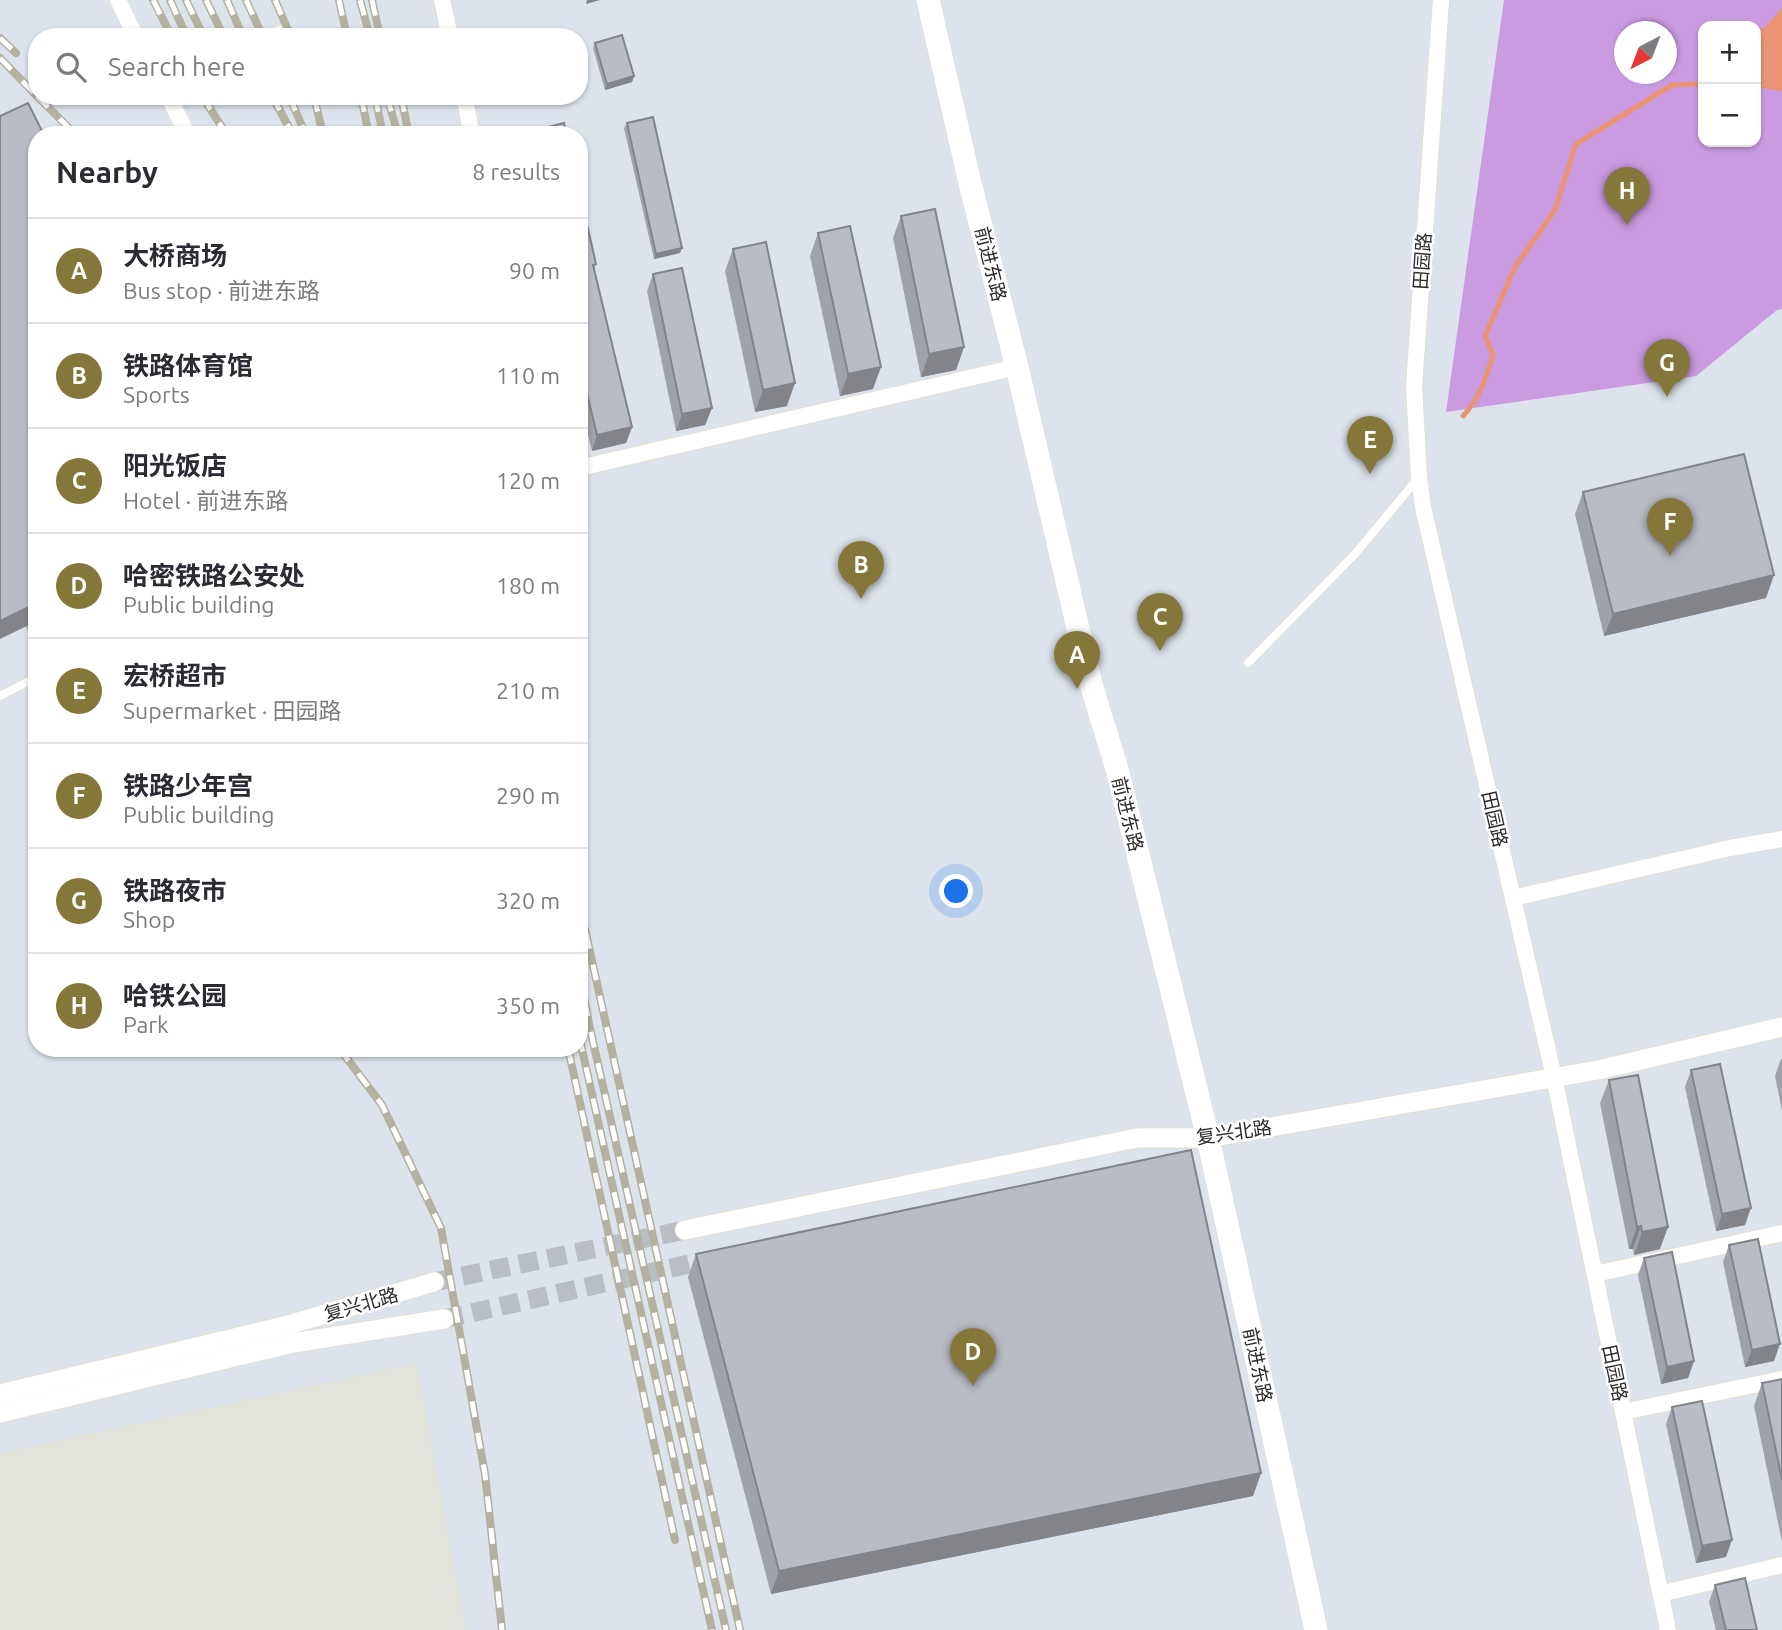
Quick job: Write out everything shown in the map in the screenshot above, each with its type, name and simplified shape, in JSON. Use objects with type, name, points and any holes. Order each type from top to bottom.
[{"type":"main road","name":"前进东路","points":[[928,0],[1091,684],[1117,769],[1208,1138],[1316,1630]]},
{"type":"street","points":[[118,0],[132,28]]},
{"type":"street","points":[[442,0],[448,28]]},
{"type":"street","name":"田园路","points":[[1441,0],[1414,387],[1419,477],[1426,520],[1554,1077],[1668,1630]]},
{"type":"street","points":[[172,105],[183,126]]},
{"type":"street","points":[[466,105],[470,126]]},
{"type":"street","points":[[588,466],[1017,367]]},
{"type":"street","points":[[1513,898],[1730,848],[1782,839]]},
{"type":"street","name":"复兴北路","points":[[685,1230],[1136,1138],[1208,1138],[1598,1070],[1782,1027]]},
{"type":"street","points":[[1171,1154],[1208,1138]]},
{"type":"street","points":[[1595,1274],[1782,1233]]},
{"type":"street","name":"复兴北路","points":[[0,1394],[288,1325],[434,1282]]},
{"type":"street","points":[[0,1413],[293,1343],[444,1319]]},
{"type":"street","points":[[1623,1412],[1782,1380]]},
{"type":"street","points":[[1661,1594],[1782,1565]]},
{"type":"lane","points":[[1248,663],[1355,554],[1419,477]]},
{"type":"lane","points":[[0,696],[28,682]]},
{"type":"shaded area","points":[[1504,0],[1782,0],[1782,309],[1777,310],[1696,376],[1446,412]]},
{"type":"shaded area","points":[[1782,8],[1782,91],[1761,88],[1761,29]]},
{"type":"shaded area","points":[[417,1363],[466,1630],[0,1630],[0,1453]]},
{"type":"building","points":[[622,35],[634,76],[607,84],[595,43]]},
{"type":"building","points":[[28,103],[40,126],[28,126],[28,607],[0,621],[0,116]]},
{"type":"building","points":[[653,117],[682,248],[656,254],[627,123]]},
{"type":"building","points":[[935,209],[964,347],[929,354],[901,216]]},
{"type":"building","points":[[850,226],[881,367],[848,374],[818,233]]},
{"type":"building","points":[[588,229],[596,264],[593,265],[632,427],[597,435],[588,398]]},
{"type":"building","points":[[766,242],[795,383],[763,390],[733,249]]},
{"type":"building","points":[[682,268],[712,408],[682,414],[653,274]]},
{"type":"building","points":[[1744,454],[1774,575],[1613,614],[1583,492]]},
{"type":"building","points":[[1720,1064],[1751,1208],[1722,1214],[1691,1070]]},
{"type":"building","points":[[1638,1075],[1668,1227],[1642,1232],[1641,1226],[1637,1227],[1609,1080]]},
{"type":"building","points":[[1191,1150],[1261,1473],[779,1571],[696,1254]]},
{"type":"building","points":[[1758,1239],[1780,1344],[1752,1350],[1729,1245]]},
{"type":"building","points":[[1672,1252],[1694,1361],[1667,1367],[1644,1258]]},
{"type":"building","points":[[1782,1379],[1782,1480],[1762,1383]]},
{"type":"building","points":[[1702,1401],[1732,1540],[1702,1546],[1672,1407]]},
{"type":"building","points":[[1745,1578],[1757,1630],[1726,1630],[1715,1585]]},
{"type":"waterway","points":[[1463,416],[1478,395],[1493,355],[1485,336],[1515,267],[1555,210],[1576,144],[1672,85],[1698,84]]},
{"type":"tunnel","points":[[434,1282],[685,1230]]},
{"type":"tunnel","points":[[444,1319],[689,1264]]},
{"type":"railway","points":[[153,0],[167,28]]},
{"type":"railway","points":[[170,0],[183,28]]},
{"type":"railway","points":[[186,0],[200,28]]},
{"type":"railway","points":[[206,0],[220,28]]},
{"type":"railway","points":[[227,0],[239,28]]},
{"type":"railway","points":[[246,0],[259,28]]},
{"type":"railway","points":[[275,0],[287,28]]},
{"type":"railway","points":[[339,0],[345,28]]},
{"type":"railway","points":[[360,0],[368,28]]},
{"type":"railway","points":[[372,0],[378,28]]},
{"type":"railway","points":[[0,38],[16,53]]},
{"type":"railway","points":[[0,58],[28,87]]},
{"type":"railway","points":[[46,105],[67,126]]},
{"type":"railway","points":[[208,105],[221,126]]},
{"type":"railway","points":[[277,105],[288,126]]},
{"type":"railway","points":[[293,105],[302,126]]},
{"type":"railway","points":[[316,105],[321,126]]},
{"type":"railway","points":[[363,105],[367,126]]},
{"type":"railway","points":[[377,105],[381,126]]},
{"type":"railway","points":[[390,105],[395,126]]},
{"type":"railway","points":[[403,105],[407,126]]},
{"type":"railway","points":[[22,608],[28,621]]},
{"type":"railway","points":[[588,943],[740,1630]]},
{"type":"railway","points":[[588,1018],[726,1630]]},
{"type":"railway","points":[[346,1057],[382,1105],[441,1228],[485,1474],[502,1630]]},
{"type":"railway","points":[[570,1057],[675,1540]]},
{"type":"railway","points":[[584,1057],[712,1630]]},
{"type":"place","name":"哈铁公园","points":[[1627,225]]},
{"type":"place","name":"铁路夜市","points":[[1667,397]]},
{"type":"place","name":"宏桥超市","points":[[1370,474]]},
{"type":"place","name":"铁路少年宫","points":[[1670,556]]},
{"type":"place","name":"铁路体育馆","points":[[861,599]]},
{"type":"place","name":"阳光饭店","points":[[1160,651]]},
{"type":"place","name":"大桥商场","points":[[1077,689]]},
{"type":"place","name":"哈密铁路公安处","points":[[973,1386]]}]
